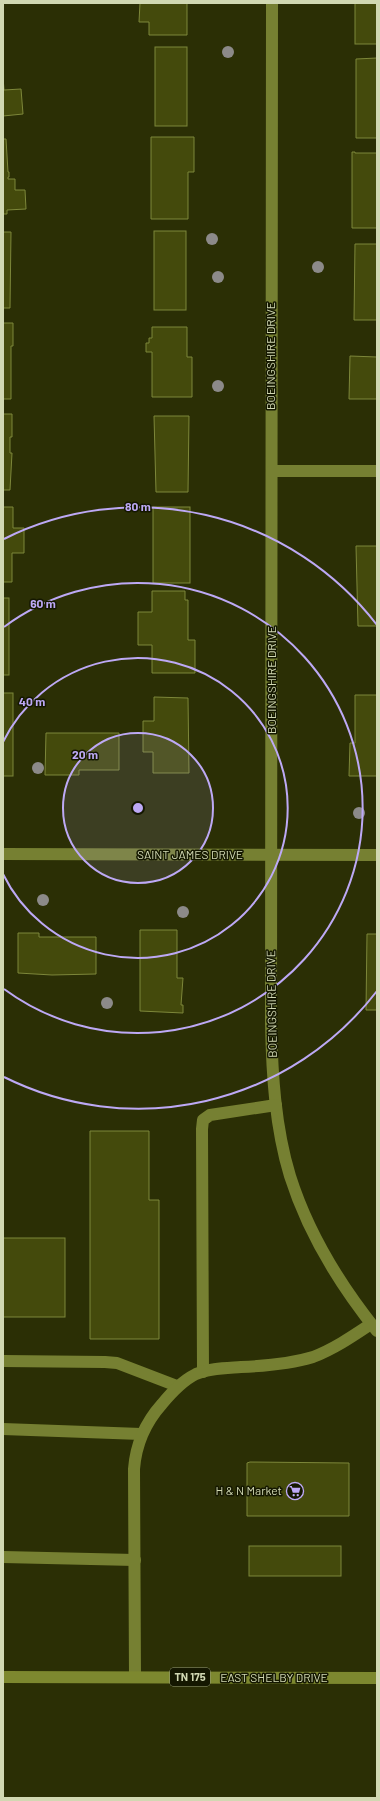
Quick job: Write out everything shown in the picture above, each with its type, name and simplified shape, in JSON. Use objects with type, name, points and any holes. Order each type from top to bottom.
[{"type":"main road","name":"EAST SHELBY DRIVE","points":[[3,1677],[377,1678]]},
{"type":"street","name":"BOEINGSHIRE DRIVE","points":[[272,3],[271,1030],[276,1105],[290,1175],[303,1211],[319,1244],[345,1289],[374,1328]]},
{"type":"street","points":[[272,471],[377,471]]},
{"type":"street","name":"SAINT JAMES DRIVE","points":[[3,854],[377,855]]},
{"type":"street","points":[[204,1372],[202,1129],[204,1120],[210,1115],[276,1105]]},
{"type":"street","points":[[135,1677],[134,1469],[136,1450],[141,1434],[155,1411],[177,1386],[196,1374],[216,1369],[266,1366],[313,1357],[374,1328]]},
{"type":"street","points":[[3,1360],[111,1363],[177,1386]]},
{"type":"street","points":[[3,1429],[141,1434]]},
{"type":"street","points":[[3,1557],[135,1560]]},
{"type":"building","points":[[140,3],[187,3],[187,35],[149,35],[149,22],[139,22]]},
{"type":"building","points":[[355,3],[377,3],[377,44],[355,44]]},
{"type":"building","points":[[155,47],[187,47],[187,126],[155,126]]},
{"type":"building","points":[[377,58],[377,138],[356,138],[356,59]]},
{"type":"building","points":[[3,77],[4,90],[21,89],[23,114],[3,116]]},
{"type":"building","points":[[151,137],[194,137],[194,172],[188,172],[188,219],[151,219]]},
{"type":"building","points":[[3,139],[6,139],[9,172],[8,179],[15,179],[15,190],[25,190],[26,209],[7,210],[7,214],[3,214]]},
{"type":"building","points":[[352,152],[377,153],[377,228],[352,228]]},
{"type":"building","points":[[154,231],[186,231],[186,310],[154,310]]},
{"type":"building","points":[[3,232],[11,232],[10,308],[3,308]]},
{"type":"building","points":[[355,244],[377,244],[377,320],[354,320]]},
{"type":"building","points":[[3,323],[13,323],[13,346],[11,346],[11,399],[3,399]]},
{"type":"building","points":[[152,327],[187,327],[187,357],[192,357],[192,397],[152,397],[152,352],[146,352],[146,343],[149,343],[149,338],[152,338]]},
{"type":"building","points":[[350,356],[377,357],[377,399],[349,399]]},
{"type":"building","points":[[3,414],[12,414],[12,437],[10,437],[10,453],[12,453],[10,490],[3,490]]},
{"type":"building","points":[[154,416],[189,416],[188,492],[156,492]]},
{"type":"building","points":[[3,507],[13,507],[13,528],[24,528],[24,553],[12,553],[12,582],[3,582]]},
{"type":"building","points":[[153,507],[190,507],[190,583],[153,583]]},
{"type":"building","points":[[356,546],[377,546],[377,626],[358,626]]},
{"type":"building","points":[[152,591],[185,591],[185,600],[188,600],[188,640],[195,640],[195,673],[152,673],[152,645],[138,645],[138,612],[152,612]]},
{"type":"building","points":[[3,598],[9,598],[9,675],[3,675]]},
{"type":"building","points":[[3,693],[13,693],[13,776],[3,776]]},
{"type":"building","points":[[355,695],[377,695],[377,776],[349,776],[350,743],[355,743]]},
{"type":"building","points":[[154,697],[188,698],[189,773],[153,773],[153,752],[143,752],[143,721],[154,721]]},
{"type":"building","points":[[46,733],[119,733],[119,770],[79,770],[79,775],[45,775]]},
{"type":"building","points":[[140,930],[177,930],[177,978],[183,978],[181,1005],[183,1005],[183,1013],[140,1011]]},
{"type":"building","points":[[18,933],[39,933],[39,937],[96,937],[96,974],[52,975],[18,973]]},
{"type":"building","points":[[367,934],[377,934],[377,1010],[366,1010]]},
{"type":"building","points":[[90,1131],[149,1131],[149,1200],[159,1200],[159,1339],[90,1339]]},
{"type":"building","points":[[3,1238],[65,1238],[65,1317],[3,1317]]},
{"type":"building","points":[[247,1463],[349,1463],[349,1516],[247,1516]]},
{"type":"building","points":[[249,1546],[341,1546],[341,1576],[249,1576]]},
{"type":"place","name":"H & N Market","points":[[295,1491]]}]
